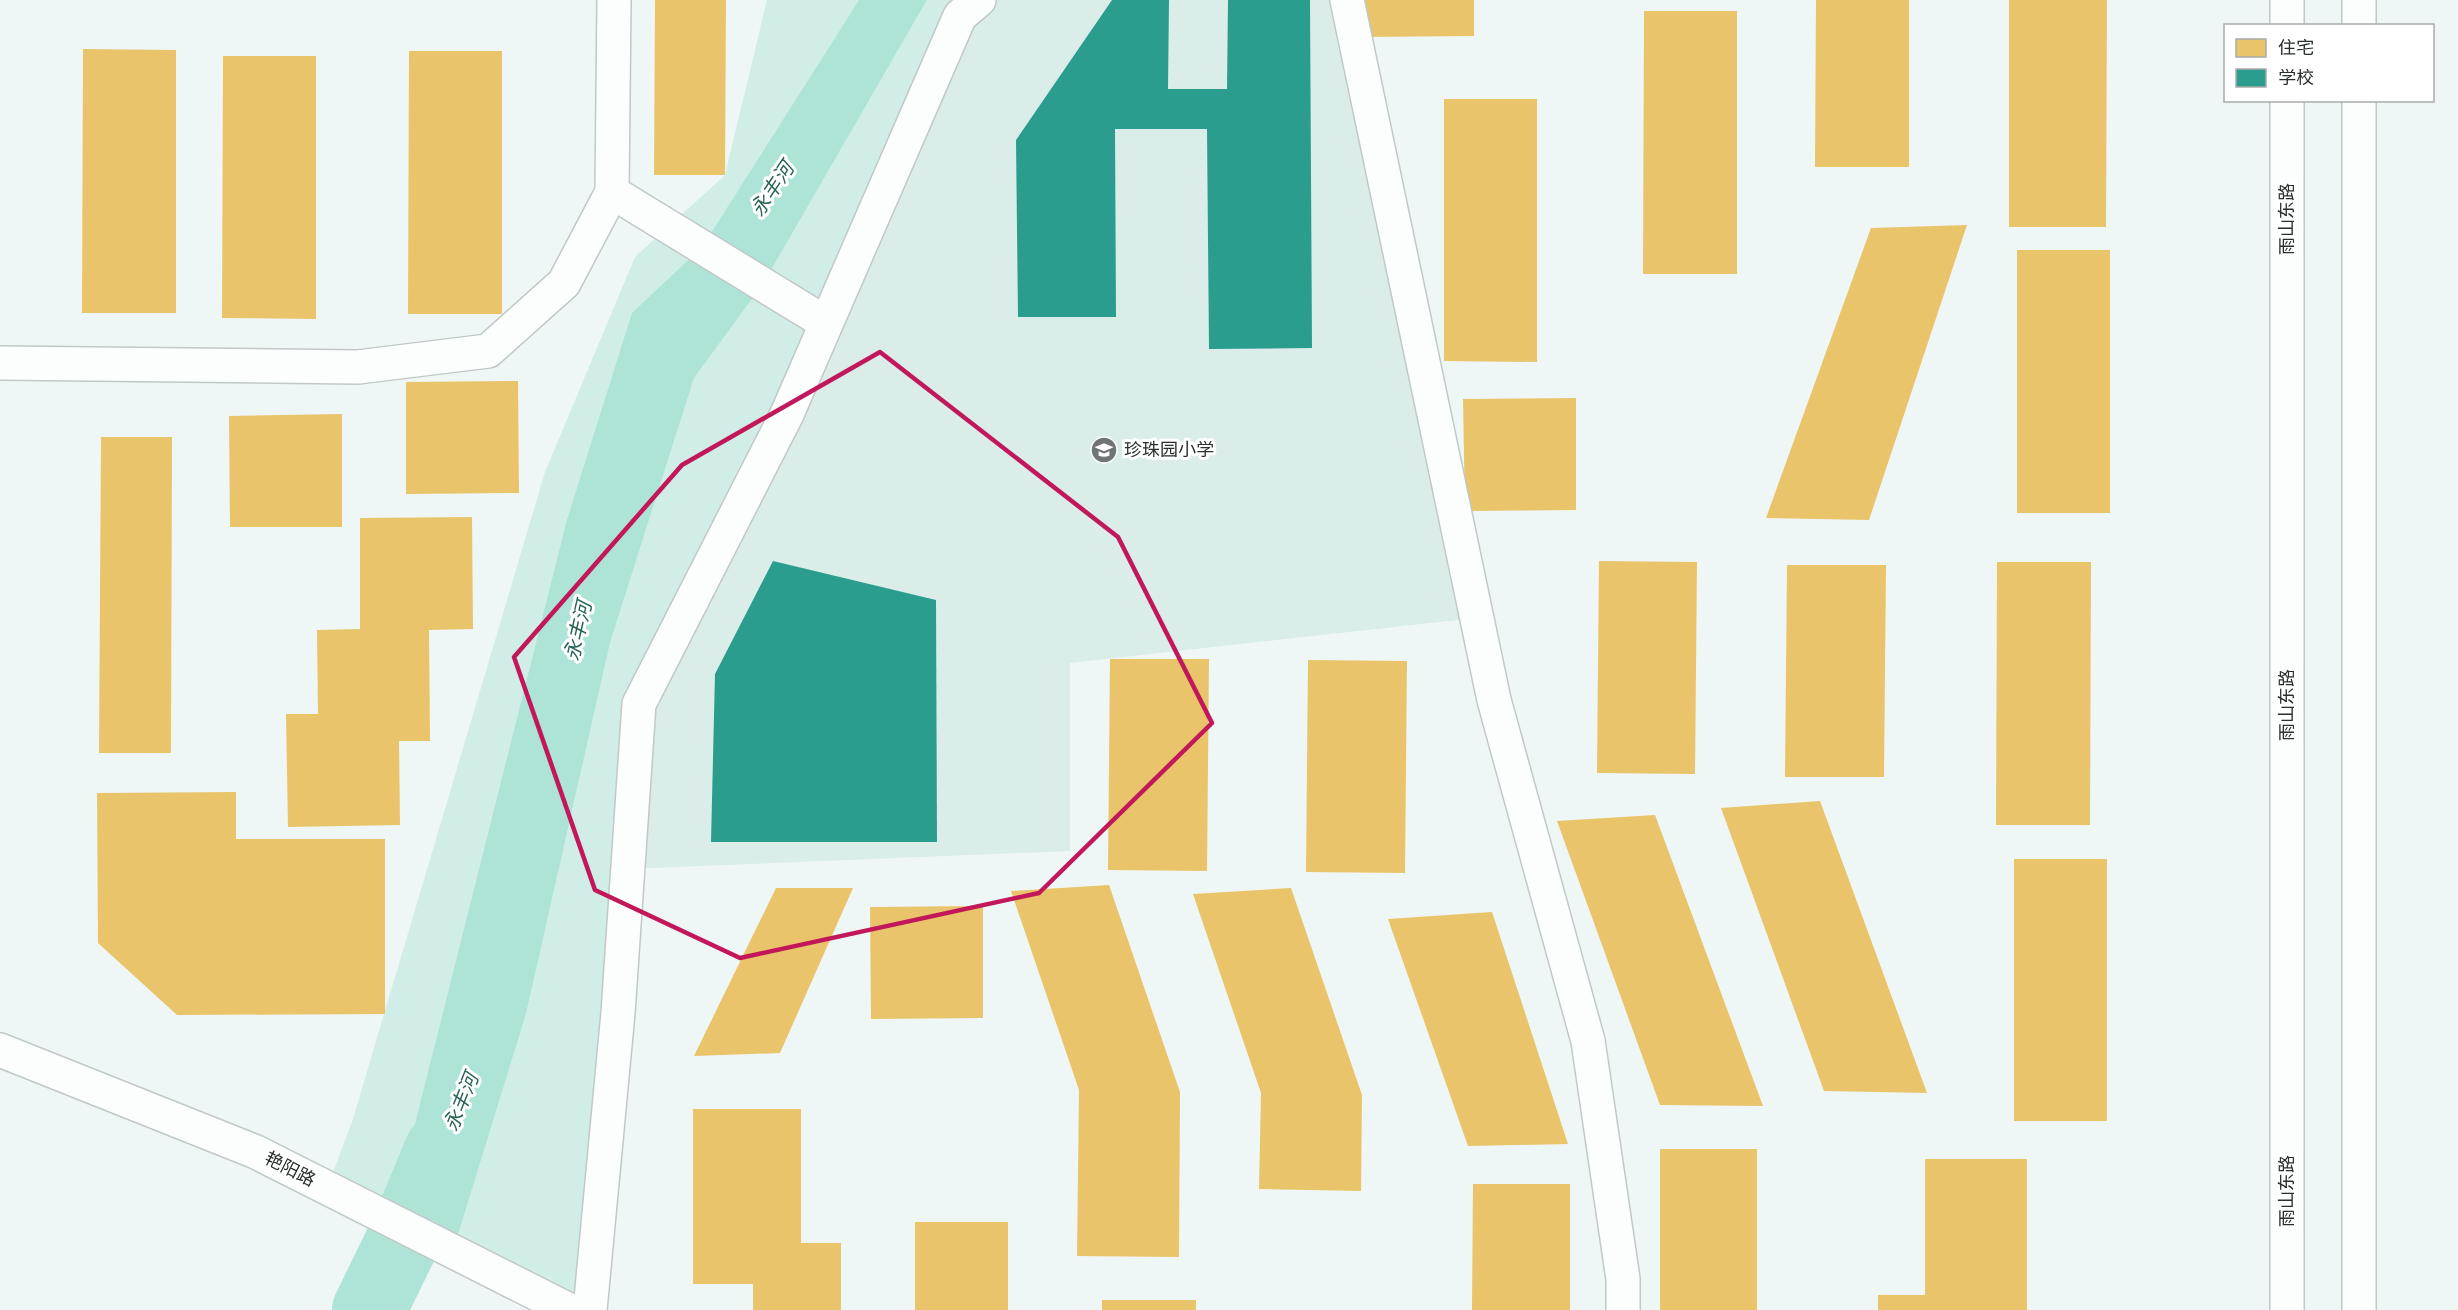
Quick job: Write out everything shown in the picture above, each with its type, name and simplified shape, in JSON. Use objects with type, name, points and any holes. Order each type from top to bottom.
[{"type":"street","points":[[0,363],[358,367],[488,351],[564,283],[612,192],[614,0]]},
{"type":"street","points":[[590,1310],[618,1013],[639,704],[787,414],[960,16],[979,0]]},
{"type":"street","points":[[1347,0],[1494,700],[1588,1041],[1623,1279],[1623,1310]]},
{"type":"street","points":[[2287,0],[2287,24]]},
{"type":"street","points":[[2359,0],[2359,24]]},
{"type":"street","name":"雨山东路","points":[[2287,102],[2287,1310]]},
{"type":"street","points":[[2359,102],[2359,1310]]},
{"type":"street","points":[[612,192],[826,323]]},
{"type":"street","name":"艳阳路","points":[[0,1050],[256,1152],[569,1310]]},
{"type":"highlighted area","points":[[880,352],[1118,537],[1212,723],[1039,893],[740,958],[595,890],[514,657],[682,465]]},
{"type":"shaded area","points":[[767,0],[859,0],[702,247],[566,523],[391,1219],[327,1188],[352,1122],[545,472],[635,257],[725,175]]},
{"type":"shaded area","points":[[927,0],[981,0],[639,704],[590,1310],[453,1251],[526,1014],[610,643],[694,378],[763,284]]},
{"type":"shaded area","name":"珍珠园小学","points":[[979,0],[1347,0],[1476,618],[1070,663],[1070,851],[627,869],[639,704]]},
{"type":"water","points":[[859,0],[927,0],[763,284],[694,378],[610,643],[526,1014],[453,1251],[391,1219],[566,523],[632,313],[702,247]]},
{"type":"building: 住宅","points":[[655,0],[726,0],[725,175],[654,175]]},
{"type":"building: 住宅","points":[[1361,0],[1474,0],[1474,36],[1362,37]]},
{"type":"building: 住宅","points":[[1816,0],[1909,0],[1909,167],[1815,167]]},
{"type":"building: 住宅","points":[[2009,0],[2107,0],[2106,227],[2009,227]]},
{"type":"building: 住宅","points":[[1644,11],[1737,11],[1737,274],[1643,274]]},
{"type":"building: 住宅","points":[[83,49],[176,50],[176,313],[82,313]]},
{"type":"building: 住宅","points":[[409,51],[502,51],[502,314],[408,314]]},
{"type":"building: 住宅","points":[[223,56],[316,56],[316,319],[222,318]]},
{"type":"building: 住宅","points":[[1444,99],[1537,99],[1537,362],[1444,361]]},
{"type":"building: 住宅","points":[[1967,225],[1869,520],[1766,518],[1871,228]]},
{"type":"building: 住宅","points":[[2017,250],[2110,250],[2110,513],[2017,513]]},
{"type":"building: 住宅","points":[[518,381],[519,493],[406,494],[406,382]]},
{"type":"building: 住宅","points":[[1576,398],[1576,510],[1465,511],[1463,399]]},
{"type":"building: 住宅","points":[[342,414],[342,527],[230,527],[229,416]]},
{"type":"building: 住宅","points":[[101,437],[172,437],[171,753],[99,753]]},
{"type":"building: 住宅","points":[[472,517],[473,629],[429,630],[430,741],[399,741],[400,825],[288,827],[286,714],[318,714],[317,630],[360,629],[360,518]]},
{"type":"building: 住宅","points":[[1599,561],[1697,562],[1695,774],[1597,773]]},
{"type":"building: 住宅","points":[[1997,562],[2091,562],[2090,825],[1996,825]]},
{"type":"building: 住宅","points":[[1787,565],[1886,565],[1884,777],[1785,777]]},
{"type":"building: 住宅","points":[[1110,659],[1209,659],[1207,871],[1108,870]]},
{"type":"building: 住宅","points":[[1308,660],[1407,661],[1405,873],[1306,872]]},
{"type":"building: 住宅","points":[[236,792],[236,839],[385,839],[385,1014],[177,1015],[98,943],[97,793]]},
{"type":"building: 住宅","points":[[1820,801],[1927,1093],[1824,1091],[1721,808]]},
{"type":"building: 住宅","points":[[1655,815],[1763,1106],[1660,1105],[1557,821]]},
{"type":"building: 住宅","points":[[2014,859],[2107,859],[2107,1121],[2014,1121]]},
{"type":"building: 住宅","points":[[1109,885],[1180,1092],[1179,1257],[1077,1256],[1079,1090],[1011,891]]},
{"type":"building: 住宅","points":[[776,888],[853,888],[780,1053],[694,1056]]},
{"type":"building: 住宅","points":[[1291,888],[1362,1095],[1361,1191],[1259,1189],[1261,1093],[1193,894]]},
{"type":"building: 住宅","points":[[983,906],[983,1018],[871,1019],[870,907]]},
{"type":"building: 住宅","points":[[1492,912],[1568,1144],[1468,1146],[1388,919]]},
{"type":"building: 住宅","points":[[693,1109],[801,1109],[801,1243],[841,1243],[841,1310],[753,1310],[753,1284],[693,1284]]},
{"type":"building: 住宅","points":[[1660,1149],[1757,1149],[1757,1310],[1660,1310]]},
{"type":"building: 住宅","points":[[1925,1159],[2027,1159],[2027,1310],[1878,1310],[1878,1295],[1925,1295]]},
{"type":"building: 住宅","points":[[1473,1184],[1570,1184],[1570,1310],[1472,1310]]},
{"type":"building: 住宅","points":[[915,1222],[1008,1222],[1008,1310],[915,1310]]},
{"type":"building: 住宅","points":[[1102,1300],[1196,1300],[1196,1310],[1102,1310]]},
{"type":"building: 学校","points":[[1112,0],[1169,0],[1168,89],[1227,89],[1228,0],[1310,0],[1312,348],[1209,349],[1207,129],[1115,129],[1116,317],[1018,317],[1016,140]]},
{"type":"building: 学校","points":[[773,561],[936,600],[937,842],[711,842],[715,674]]},
{"type":"waterway","name":"永丰河","points":[[369,1310],[409,1228],[441,1151]]},
{"type":"place","name":"珍珠园小学","points":[[1104,450]]}]
